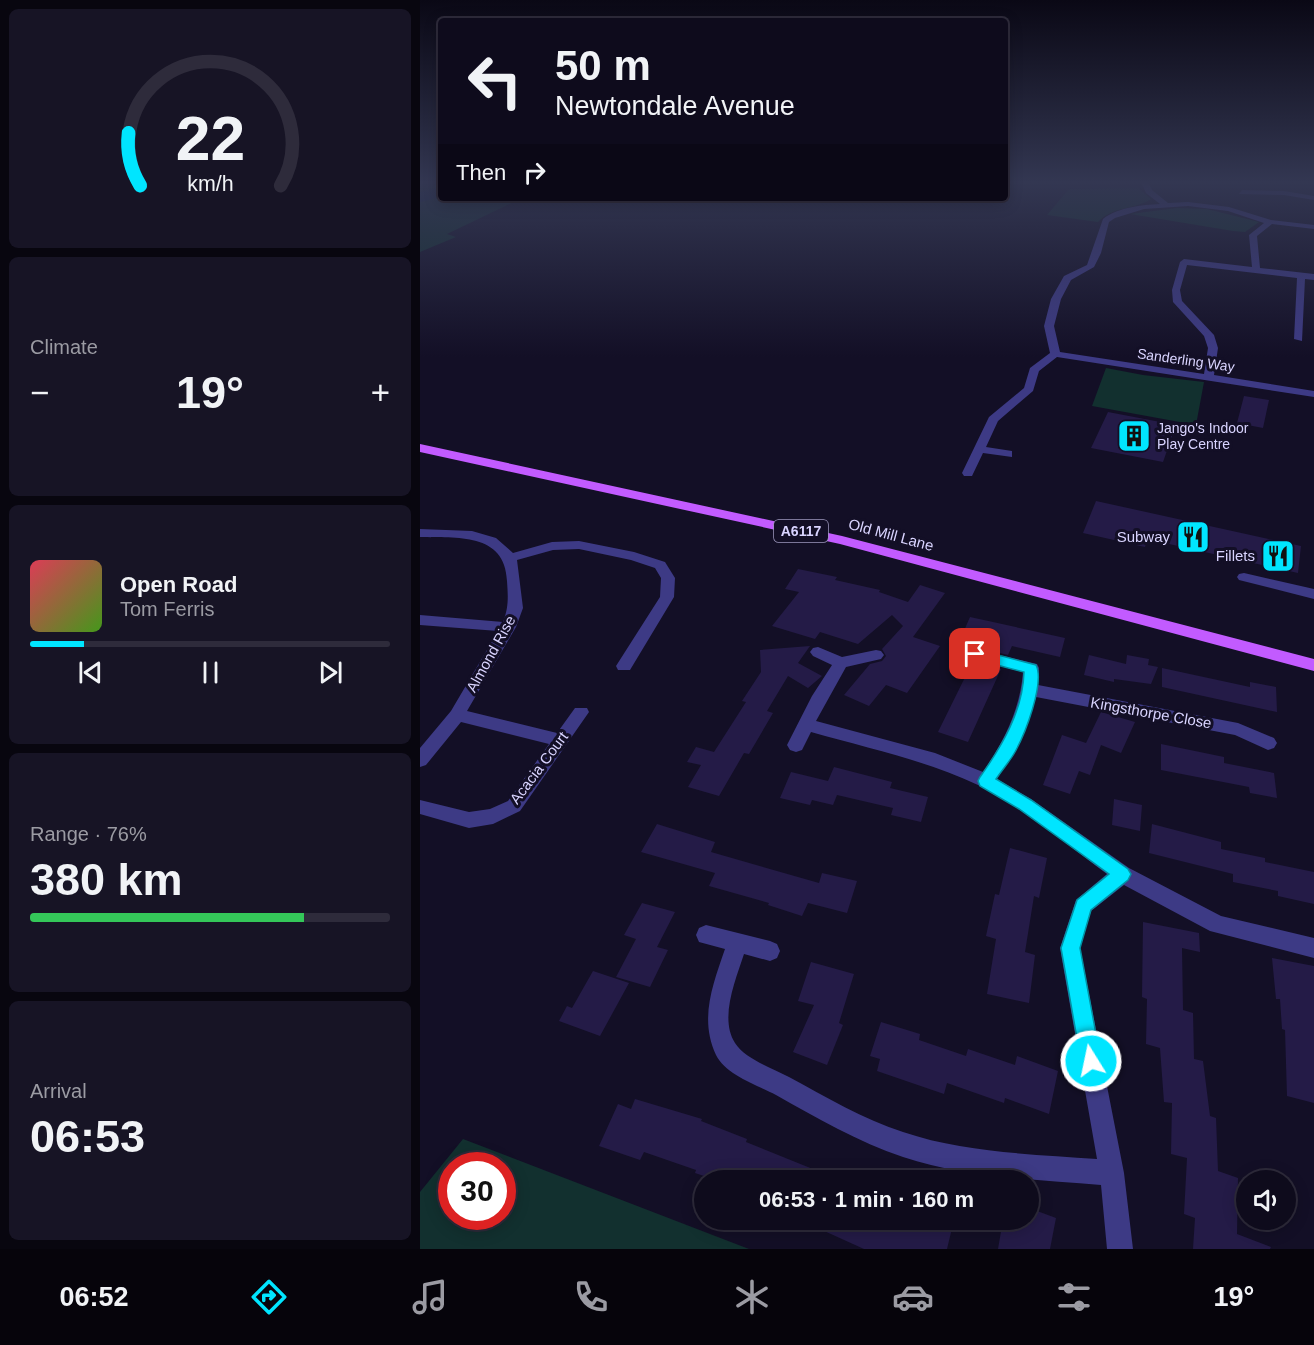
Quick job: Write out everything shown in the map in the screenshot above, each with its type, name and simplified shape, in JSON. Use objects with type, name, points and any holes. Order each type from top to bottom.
[{"type":"main road","name":"Old Mill Lane","points":[[420,448],[842,540],[1314,665]]},
{"type":"street","points":[[968,473],[993,419],[1029,389],[1034,370],[1055,354],[1049,327],[1056,299],[1067,278],[1093,264],[1099,240]]},
{"type":"street","points":[[1253,240],[1256,270]]},
{"type":"street","points":[[1209,377],[1213,348],[1209,335],[1178,302],[1176,290],[1184,262],[1314,277]]},
{"type":"street","points":[[1299,339],[1301,276]]},
{"type":"street","points":[[1300,320],[1314,322]]},
{"type":"street","name":"Sanderling Way","points":[[1055,354],[1139,369],[1209,377],[1314,394]]},
{"type":"street","points":[[979,449],[1008,454]]},
{"type":"street","points":[[420,533],[467,534],[491,541],[510,558],[552,546],[579,545],[634,556],[660,565],[668,578],[667,597],[624,666]]},
{"type":"street","name":"Almond Rise","points":[[420,759],[457,715],[508,627],[516,608],[514,575],[510,558]]},
{"type":"street","points":[[1244,577],[1314,594]]},
{"type":"street","points":[[420,620],[508,627]]},
{"type":"street","points":[[818,652],[841,663],[876,655]]},
{"type":"street","points":[[975,654],[1031,668],[1031,690],[1009,749],[986,781]]},
{"type":"street","points":[[796,745],[820,696],[841,663]]},
{"type":"street","name":"Kingsthorpe Close","points":[[1031,690],[1238,729],[1268,743]]},
{"type":"street","name":"Acacia Court","points":[[420,807],[469,820],[493,816],[514,806],[581,712]]},
{"type":"street","points":[[457,715],[560,740]]},
{"type":"street","points":[[806,724],[934,760],[986,781],[1025,804],[1122,874],[1217,924],[1314,948]]},
{"type":"street","points":[[1120,1249],[1112,1173],[1070,948],[1083,906],[1122,874]]},
{"type":"street","points":[[706,935],[770,951]]},
{"type":"street","points":[[738,943],[718,1001],[718,1026],[726,1051],[753,1070],[854,1126],[906,1145],[956,1157],[1112,1173]]},
{"type":"green space","points":[[420,240],[448,240],[420,252]]},
{"type":"green space","points":[[1106,368],[1204,382],[1196,425],[1092,406]]},
{"type":"green space","points":[[463,1139],[497,1152],[452,1152]]},
{"type":"green space","points":[[516,1159],[694,1228],[694,1230],[700,1230],[749,1249],[420,1249],[420,1192],[438,1170],[438,1230],[516,1230]]},
{"type":"building","points":[[1244,396],[1269,400],[1263,428],[1237,423]]},
{"type":"building","name":"Jango's Indoor Play Centre","points":[[1108,412],[1176,425],[1163,462],[1091,448]]},
{"type":"building","points":[[1096,501],[1301,546],[1298,573],[1147,539],[1145,547],[1083,533]]},
{"type":"building","points":[[798,569],[837,577],[835,580],[880,590],[879,592],[908,602],[920,585],[945,593],[913,637],[940,646],[907,693],[886,685],[869,706],[844,695],[870,664],[882,661],[886,656],[882,649],[903,626],[892,615],[858,644],[820,632],[815,639],[772,626],[799,592],[785,589]]},
{"type":"building","points":[[970,617],[1065,638],[1060,657],[1012,646],[1008,655],[975,647],[965,653],[969,660],[953,656]]},
{"type":"building","points":[[810,646],[798,663],[822,676],[808,688],[788,676],[767,711],[773,713],[749,754],[744,753],[719,796],[688,787],[701,765],[687,762],[696,747],[714,752],[746,702],[742,701],[761,672],[760,650]]},
{"type":"building","points":[[1089,655],[1126,664],[1127,655],[1149,659],[1148,665],[1158,667],[1151,684],[1114,679],[1114,682],[1084,675]]},
{"type":"building","points":[[973,661],[1001,669],[968,742],[938,732]]},
{"type":"building","points":[[1162,668],[1250,687],[1250,682],[1276,687],[1277,712],[1162,687]]},
{"type":"building","points":[[1101,712],[1135,722],[1121,753],[1101,745],[1090,775],[1079,771],[1070,794],[1043,785],[1062,735],[1086,743]]},
{"type":"building","points":[[1161,744],[1224,757],[1224,763],[1274,773],[1277,798],[1250,793],[1249,787],[1161,770]]},
{"type":"building","points":[[834,767],[892,782],[890,788],[928,797],[921,822],[891,815],[893,808],[837,795],[833,805],[812,800],[810,805],[780,798],[791,772],[828,781]]},
{"type":"building","points":[[1114,799],[1142,805],[1140,831],[1112,825]]},
{"type":"building","points":[[657,824],[715,842],[711,852],[819,883],[822,873],[857,881],[847,913],[808,903],[802,916],[768,905],[769,903],[709,886],[715,873],[641,852]]},
{"type":"building","points":[[1152,824],[1221,842],[1221,849],[1265,858],[1265,862],[1314,872],[1314,904],[1278,896],[1278,891],[1233,882],[1233,874],[1149,853]]},
{"type":"building","points":[[1010,848],[1047,858],[1039,898],[1034,896],[1025,952],[1035,955],[1029,1003],[987,994],[996,939],[986,936],[995,894],[999,895]]},
{"type":"building","points":[[642,903],[675,912],[657,947],[668,950],[650,987],[616,977],[636,939],[624,935]]},
{"type":"building","points":[[1143,922],[1199,933],[1200,952],[1182,948],[1183,1010],[1193,1013],[1194,1059],[1203,1061],[1210,1116],[1216,1118],[1218,1171],[1236,1177],[1237,1234],[1271,1247],[1270,1249],[1193,1249],[1195,1218],[1184,1214],[1187,1158],[1171,1154],[1172,1103],[1164,1102],[1160,1048],[1146,1044],[1147,999],[1142,997]]},
{"type":"building","points":[[1272,958],[1314,966],[1314,1103],[1287,1096],[1285,1030],[1282,1029],[1280,999],[1276,999]]},
{"type":"building","points":[[811,962],[854,974],[839,1023],[843,1025],[827,1065],[793,1052],[814,1005],[798,1001]]},
{"type":"building","points":[[593,971],[629,983],[600,1036],[559,1021],[567,1006],[572,1008]]},
{"type":"building","points":[[881,1022],[920,1034],[919,1040],[966,1056],[968,1049],[1015,1065],[1017,1056],[1058,1071],[1049,1114],[1005,1098],[1004,1103],[947,1083],[944,1094],[877,1071],[880,1059],[870,1056]]},
{"type":"building","points":[[635,1099],[702,1119],[701,1121],[747,1139],[746,1142],[815,1170],[696,1170],[644,1152],[640,1160],[599,1146],[618,1104],[631,1109]]},
{"type":"building","points":[[1039,1212],[1056,1218],[1050,1249],[998,1249],[1001,1230],[1039,1230]]},
{"type":"building","points":[[822,1230],[952,1230],[947,1249],[864,1249]]},
{"type":"place","name":"Jango's Indoor Play Centre","points":[[1134,436]]},
{"type":"place","name":"Subway","points":[[1193,537]]},
{"type":"place","name":"Fillets","points":[[1278,556]]},
{"type":"route","points":[[975,654],[1031,668],[1031,690],[1009,749],[986,781],[1025,804],[1122,874],[1083,906],[1070,948],[1091,1061]]}]
